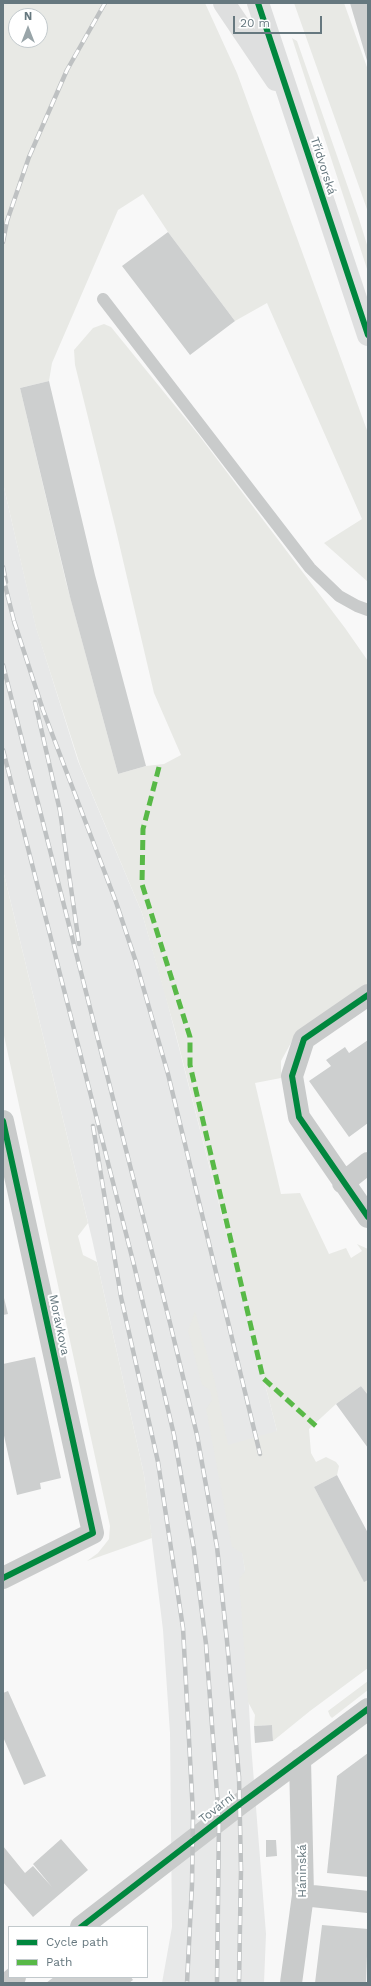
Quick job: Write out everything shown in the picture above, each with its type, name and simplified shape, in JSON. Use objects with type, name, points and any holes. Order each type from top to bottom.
[{"type":"main road","points":[[224,3],[291,102]]},
{"type":"main road","name":"Třídvorská","points":[[258,3],[368,335]]},
{"type":"street","points":[[368,995],[304,1039],[292,1076],[299,1117],[343,1183],[368,1217]]},
{"type":"street","name":"Morávkova","points":[[3,1121],[93,1533],[3,1578]]},
{"type":"street","points":[[343,1183],[368,1163]]},
{"type":"street","name":"Tovární","points":[[82,1926],[300,1759],[368,1709]]},
{"type":"street","name":"Háninská","points":[[292,1983],[303,1895],[300,1759]]},
{"type":"street","points":[[303,1895],[368,1902]]},
{"type":"lane","points":[[103,299],[310,568],[338,596],[368,610]]},
{"type":"shaded area","points":[[3,3],[205,3],[237,73],[368,433],[368,582],[324,543],[362,519],[267,303],[235,321],[168,232],[143,194],[118,210],[52,363],[49,381],[20,388],[66,582],[118,774],[146,766],[164,764],[181,755],[154,693],[75,365],[74,350],[93,328],[104,324],[111,327],[198,434],[345,628],[368,661],[368,985],[292,1041],[281,1061],[281,1078],[255,1083],[281,1194],[300,1193],[329,1254],[346,1248],[351,1258],[362,1251],[357,1244],[368,1249],[368,1395],[361,1386],[336,1404],[309,1429],[311,1453],[316,1462],[326,1457],[336,1462],[339,1466],[337,1475],[314,1487],[364,1581],[368,1580],[368,1668],[310,1711],[273,1741],[272,1725],[254,1726],[255,1715],[248,1702],[239,1579],[245,1571],[242,1553],[232,1547],[206,1409],[212,1400],[210,1390],[202,1385],[188,1331],[195,1311],[215,1382],[228,1445],[277,1431],[174,1027],[142,913],[80,765],[36,628],[3,483]]},
{"type":"shaded area","points":[[294,3],[344,3],[368,70],[368,212]]},
{"type":"shaded area","points":[[292,38],[297,41],[359,219],[368,248],[368,272]]},
{"type":"shaded area","points":[[3,483],[36,627],[78,761],[142,913],[165,993],[277,1431],[241,1543],[245,1571],[246,1651],[251,1744],[266,1934],[264,1983],[162,1983],[172,1927],[170,1733],[163,1630],[144,1475],[92,1239],[3,870]]},
{"type":"shaded area","points":[[3,870],[88,1223],[78,1236],[83,1255],[97,1262],[144,1475],[152,1538],[87,1561],[98,1553],[109,1539],[110,1526],[3,1031]]},
{"type":"shaded area","points":[[368,1681],[368,1690],[332,1718],[330,1716],[328,1711]]},
{"type":"building","points":[[350,3],[368,3],[368,64]]},
{"type":"building","points":[[168,232],[235,321],[190,355],[122,266]]},
{"type":"building","points":[[49,381],[95,575],[146,766],[118,774],[70,597],[20,388]]},
{"type":"building","points":[[368,1040],[368,1123],[349,1137],[309,1081],[331,1066],[326,1060],[345,1047],[349,1053]]},
{"type":"building","points":[[3,1294],[8,1314],[3,1315]]},
{"type":"building","points":[[35,1357],[61,1478],[40,1483],[41,1489],[17,1495],[3,1431],[3,1364]]},
{"type":"building","points":[[361,1386],[368,1395],[368,1448],[336,1404]]},
{"type":"building","points":[[337,1475],[368,1533],[368,1580],[364,1582],[314,1487]]},
{"type":"building","points":[[8,1691],[46,1776],[24,1785],[3,1737],[3,1693]]},
{"type":"building","points":[[272,1725],[273,1741],[255,1743],[254,1726]]},
{"type":"building","points":[[368,1753],[368,1877],[327,1873],[337,1776]]},
{"type":"building","points":[[61,1839],[88,1870],[33,1917],[3,1882],[3,1846],[25,1873],[33,1866],[52,1887],[33,1864]]},
{"type":"building","points":[[266,1840],[276,1840],[277,1856],[266,1857]]},
{"type":"building","points":[[322,1925],[368,1929],[366,1983],[315,1983]]},
{"type":"building","points":[[53,1978],[132,1978],[133,1980],[129,1983],[46,1983]]},
{"type":"railway","points":[[3,242],[7,221],[29,157],[67,70],[105,3]]},
{"type":"railway","points":[[3,567],[6,582]]},
{"type":"railway","points":[[3,577],[15,625]]},
{"type":"railway","points":[[14,621],[43,710],[116,902],[136,962],[168,1074],[260,1454]]},
{"type":"railway","points":[[3,665],[197,1435],[217,1547],[239,1777],[241,1870],[239,1983]]},
{"type":"railway","points":[[35,702],[60,811],[79,944]]},
{"type":"railway","points":[[3,750],[134,1265],[174,1435],[194,1550],[206,1644],[219,1820],[217,1983]]},
{"type":"railway","points":[[93,1126],[121,1297],[158,1462],[183,1628],[193,1814],[192,1885],[187,1983]]},
{"type":"marked path","points":[[159,767],[143,829],[142,884],[190,1037],[190,1065],[263,1378],[317,1427]]},
{"type":"cycle path","points":[[258,3],[368,335]]},
{"type":"cycle path","points":[[368,995],[304,1039],[292,1076],[299,1117],[368,1217]]},
{"type":"cycle path","points":[[3,1121],[93,1533],[3,1578]]},
{"type":"cycle path","points":[[82,1926],[240,1804],[368,1709]]}]
